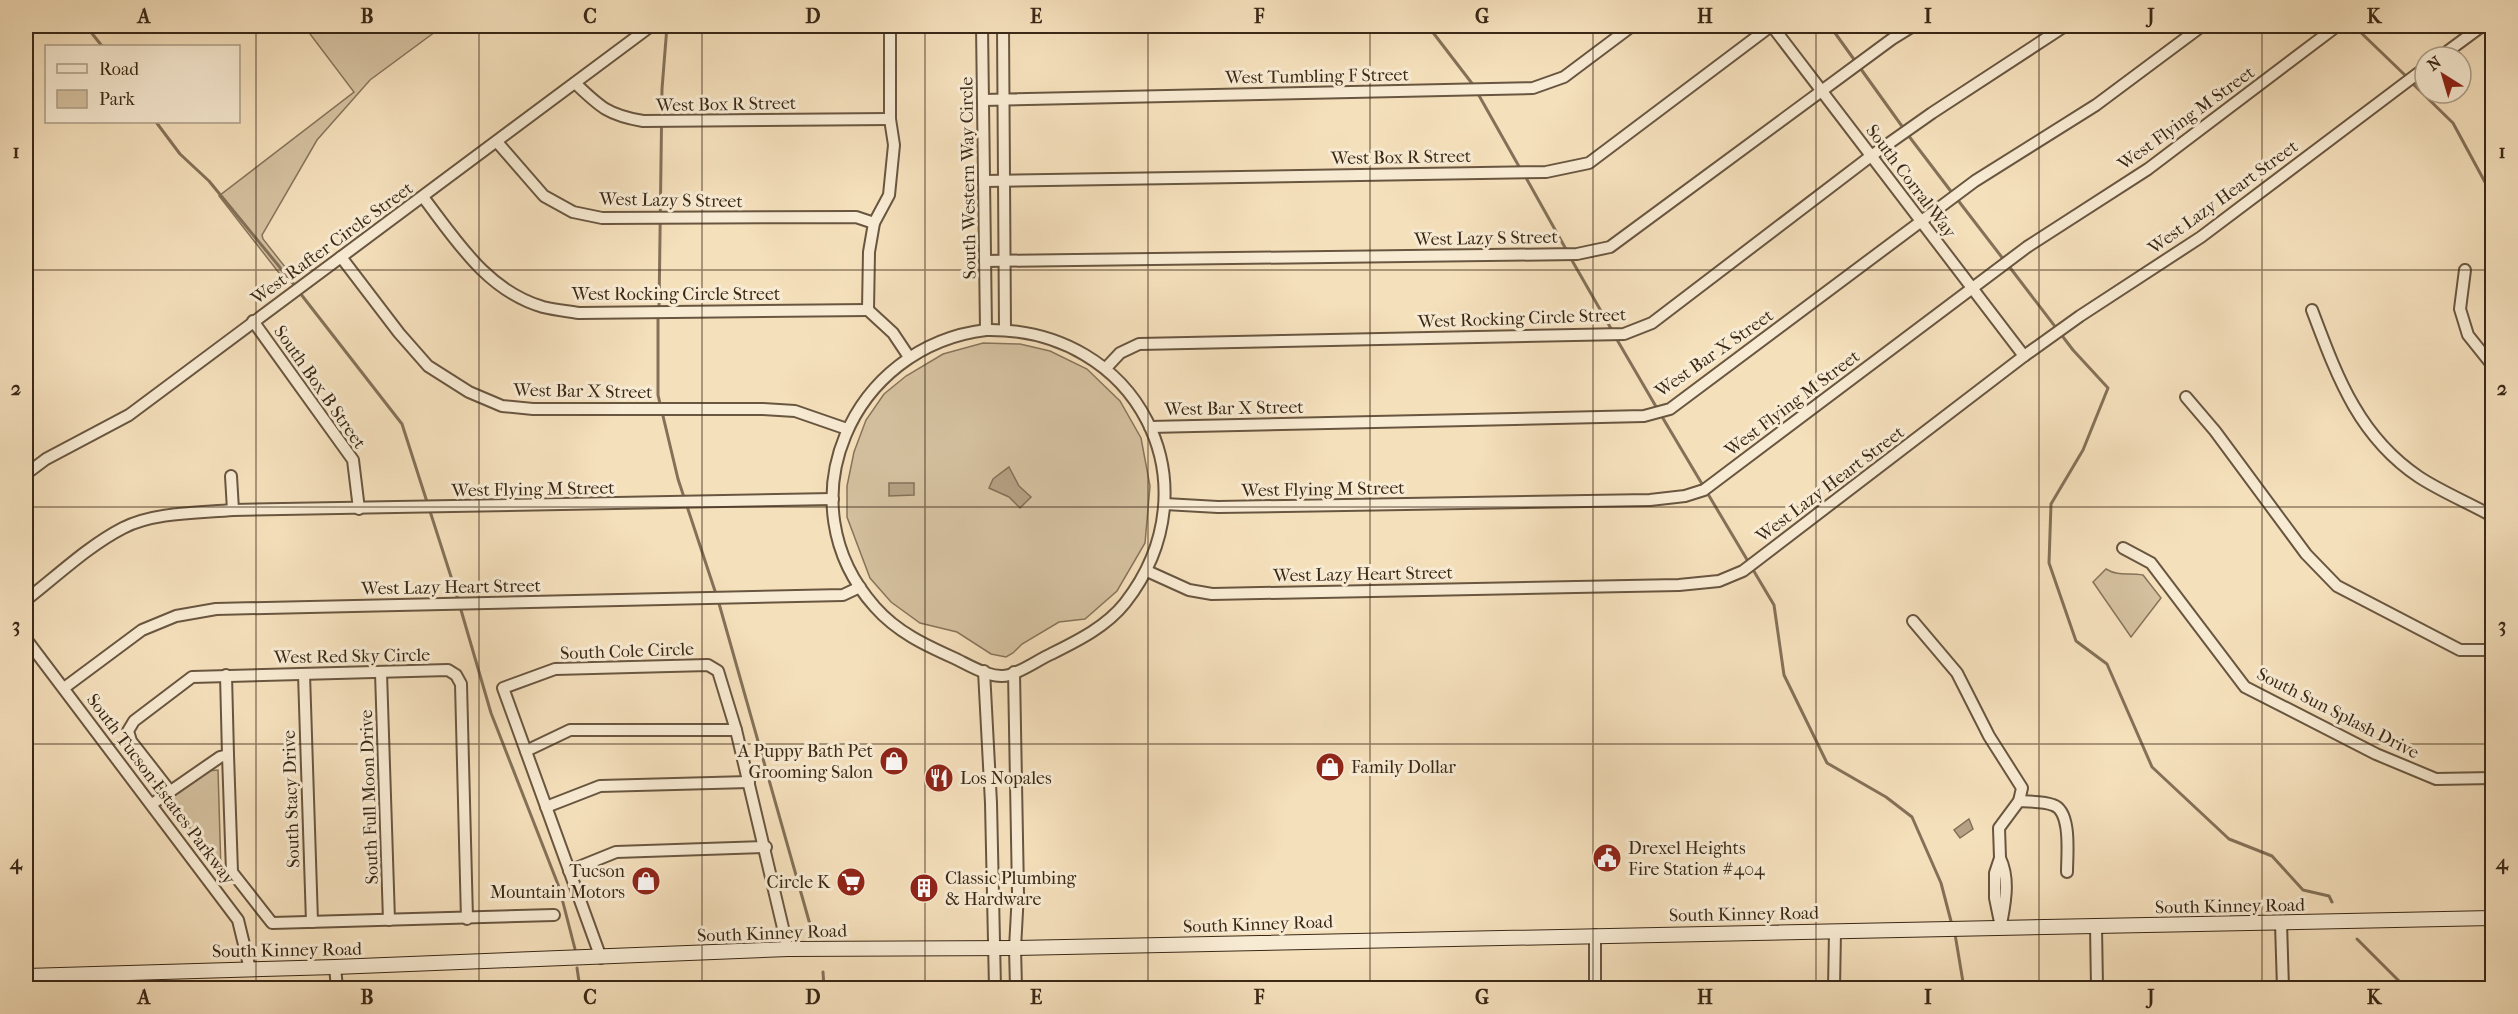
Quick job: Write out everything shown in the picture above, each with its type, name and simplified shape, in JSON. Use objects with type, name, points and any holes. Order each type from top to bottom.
[{"type":"main road","name":"South Kinney Road","points":[[26,976],[601,958],[789,949],[1015,948],[2493,918]]},
{"type":"main road","points":[[70,974],[70,988]]},
{"type":"street","name":"West Rafter Circle Street","points":[[26,474],[46,459],[129,415],[651,26]]},
{"type":"street","points":[[890,26],[890,119],[894,146],[889,195],[874,223],[869,252],[868,310],[893,333],[909,357]]},
{"type":"street","name":"South Western Way Circle","points":[[982,26],[986,330]]},
{"type":"street","name":"South Western Way Circle","points":[[1003,26],[1005,330]]},
{"type":"street","name":"West Tumbling F Street","points":[[983,100],[1533,88],[1564,77],[1632,26]]},
{"type":"street","name":"West Box R Street","points":[[984,181],[1546,172],[1590,163],[1771,26]]},
{"type":"street","name":"South Corral Way","points":[[1771,26],[2024,356]]},
{"type":"street","name":"West Lazy S Street","points":[[985,261],[1578,254],[1610,247],[1821,90],[1913,26]]},
{"type":"street","name":"West Rocking Circle Street","points":[[1106,368],[1120,354],[1139,344],[1624,334],[1652,323],[1871,156],[2065,26]]},
{"type":"street","name":"West Bar X Street","points":[[1150,427],[1644,416],[1670,409],[1975,181],[2096,105],[2202,26]]},
{"type":"street","name":"West Flying M Street","points":[[1165,504],[1230,507],[1650,500],[1704,490],[2027,247],[2148,169],[2337,26]]},
{"type":"street","points":[[2456,45],[2482,26]]},
{"type":"street","name":"West Lazy Heart Street","points":[[1147,571],[1189,590],[1212,594],[1668,585],[1719,581],[1743,571],[2024,356],[2080,316],[2201,237],[2413,77]]},
{"type":"street","name":"West Box R Street","points":[[575,83],[596,104],[619,117],[643,121],[890,119]]},
{"type":"street","name":"West Lazy S Street","points":[[497,142],[544,196],[573,212],[602,218],[856,217],[874,223]]},
{"type":"street","name":"West Rocking Circle Street","points":[[423,197],[473,262],[504,290],[542,307],[579,313],[868,310]]},
{"type":"street","name":"West Bar X Street","points":[[342,257],[399,333],[428,366],[469,392],[502,406],[533,409],[763,408],[795,411],[847,429]]},
{"type":"street","points":[[2464,270],[2460,309],[2468,335],[2493,365]]},
{"type":"street","points":[[2312,310],[2340,383],[2374,438],[2419,477],[2493,516]]},
{"type":"street","name":"South Box B Street","points":[[253,321],[353,460],[359,509]]},
{"type":"street","points":[[986,330],[1029,333],[1055,339],[1081,351],[1106,368],[1124,386],[1150,427],[1162,464],[1165,504],[1160,538],[1147,571],[1123,606],[1090,634],[1008,676],[984,671],[915,639],[894,625],[875,608],[845,560],[836,530],[832,499],[837,460],[847,429],[858,408],[872,389],[909,357],[946,339],[986,330]]},
{"type":"street","points":[[2186,397],[2215,431],[2306,554],[2337,586],[2460,650],[2493,650]]},
{"type":"street","points":[[231,476],[233,510]]},
{"type":"street","name":"West Flying M Street","points":[[26,600],[90,550],[124,527],[167,515],[233,510],[832,499]]},
{"type":"street","name":"South Sun Splash Drive","points":[[2123,548],[2151,563],[2245,687],[2376,754],[2436,779],[2493,778]]},
{"type":"street","name":"West Lazy Heart Street","points":[[64,688],[142,630],[176,616],[216,609],[843,596],[860,587]]},
{"type":"street","points":[[1913,621],[1957,672],[1989,736],[2022,788],[2019,801],[1999,828],[2000,858],[2005,870],[2006,896],[2001,927]]},
{"type":"street","name":"South Tucson Estates Parkway","points":[[26,639],[238,920],[250,969]]},
{"type":"street","name":"South Cole Circle","points":[[526,752],[503,688],[555,669],[708,665],[718,671],[736,730],[766,847],[789,949]]},
{"type":"street","name":"West Red Sky Circle","points":[[170,790],[131,741],[128,731],[134,721],[192,677],[448,670],[456,675],[461,684],[467,919]]},
{"type":"street","points":[[984,671],[992,803],[995,988]]},
{"type":"street","points":[[1014,672],[1018,893],[1015,948],[1016,988]]},
{"type":"street","name":"South Full Moon Drive","points":[[381,673],[389,920]]},
{"type":"street","name":"South Stacy Drive","points":[[304,674],[312,922]]},
{"type":"street","points":[[226,675],[232,872],[272,923],[554,915]]},
{"type":"street","points":[[601,958],[526,752],[570,730],[736,730]]},
{"type":"street","points":[[152,804],[220,757],[228,755]]},
{"type":"street","points":[[546,807],[600,786],[749,782]]},
{"type":"street","points":[[2019,801],[2053,805],[2060,809],[2066,818],[2067,872]]},
{"type":"street","points":[[569,871],[616,852],[766,847]]},
{"type":"street","points":[[2281,923],[2283,988]]},
{"type":"street","points":[[2097,926],[2097,988]]},
{"type":"street","points":[[1834,988],[1835,931]]},
{"type":"street","points":[[1595,935],[1595,988]]},
{"type":"street","points":[[335,967],[337,988]]},
{"type":"green space","points":[[304,26],[443,26],[370,80],[317,140],[262,235],[289,272],[283,278],[219,196],[354,92]]},
{"type":"green space","points":[[983,343],[1020,344],[1050,351],[1087,369],[1120,401],[1141,438],[1150,486],[1145,543],[1117,591],[1085,619],[1059,622],[1022,644],[1006,657],[991,654],[957,632],[920,623],[891,602],[870,578],[847,517],[847,486],[854,452],[866,420],[884,394],[906,376],[943,354]]},
{"type":"green space","points":[[2106,569],[2120,574],[2143,575],[2161,598],[2131,637],[2093,582]]},
{"type":"green space","points":[[218,770],[221,871],[169,799],[206,771]]},
{"type":"shaded area","points":[[1009,467],[1019,486],[1031,497],[1020,508],[1009,497],[989,488],[993,479]]},
{"type":"shaded area","points":[[889,483],[914,483],[914,495],[889,496]]},
{"type":"shaded area","points":[[1969,819],[1973,829],[1960,838],[1954,830]]},
{"type":"waterway","points":[[86,26],[101,45]]},
{"type":"waterway","points":[[659,309],[662,89],[667,26]]},
{"type":"waterway","points":[[1428,26],[1474,86]]},
{"type":"waterway","points":[[1830,26],[1904,129]]},
{"type":"waterway","points":[[2354,26],[2407,77]]},
{"type":"waterway","points":[[2411,82],[2453,123],[2486,184],[2492,210]]},
{"type":"waterway","points":[[1477,92],[1521,170]]},
{"type":"waterway","points":[[157,123],[180,154],[209,181],[296,287]]},
{"type":"waterway","points":[[1908,135],[1953,194]]},
{"type":"waterway","points":[[1525,176],[1567,251]]},
{"type":"waterway","points":[[1957,199],[2004,260]]},
{"type":"waterway","points":[[1570,257],[1613,332]]},
{"type":"waterway","points":[[2008,265],[2073,350],[2108,388],[2083,450],[2051,504],[2049,563],[2076,641],[2107,664],[2152,767],[2229,839],[2272,856],[2303,890],[2329,896],[2332,902]]},
{"type":"waterway","points":[[300,293],[402,424],[454,586],[491,713],[559,887],[575,949]]},
{"type":"waterway","points":[[658,315],[658,395],[678,479],[716,594]]},
{"type":"waterway","points":[[1616,338],[1658,410]]},
{"type":"waterway","points":[[1661,415],[1774,605],[1784,675],[1827,763],[1886,797],[1912,817],[1941,883],[1952,925]]},
{"type":"waterway","points":[[718,600],[811,928]]},
{"type":"waterway","points":[[1955,934],[1964,988]]},
{"type":"waterway","points":[[2357,939],[2406,988]]},
{"type":"waterway","points":[[577,968],[580,988]]},
{"type":"waterway","points":[[823,972],[824,988]]},
{"type":"place","name":"A Puppy Bath Pet Grooming Salon","points":[[894,761]]},
{"type":"place","name":"Family Dollar","points":[[1330,767]]},
{"type":"place","name":"Los Nopales","points":[[939,778]]},
{"type":"place","name":"Drexel Heights Fire Station #404","points":[[1607,858]]},
{"type":"place","name":"Tucson Mountain Motors","points":[[646,881]]},
{"type":"place","name":"Circle K","points":[[851,882]]},
{"type":"place","name":"Classic Plumbing & Hardware","points":[[924,888]]}]
